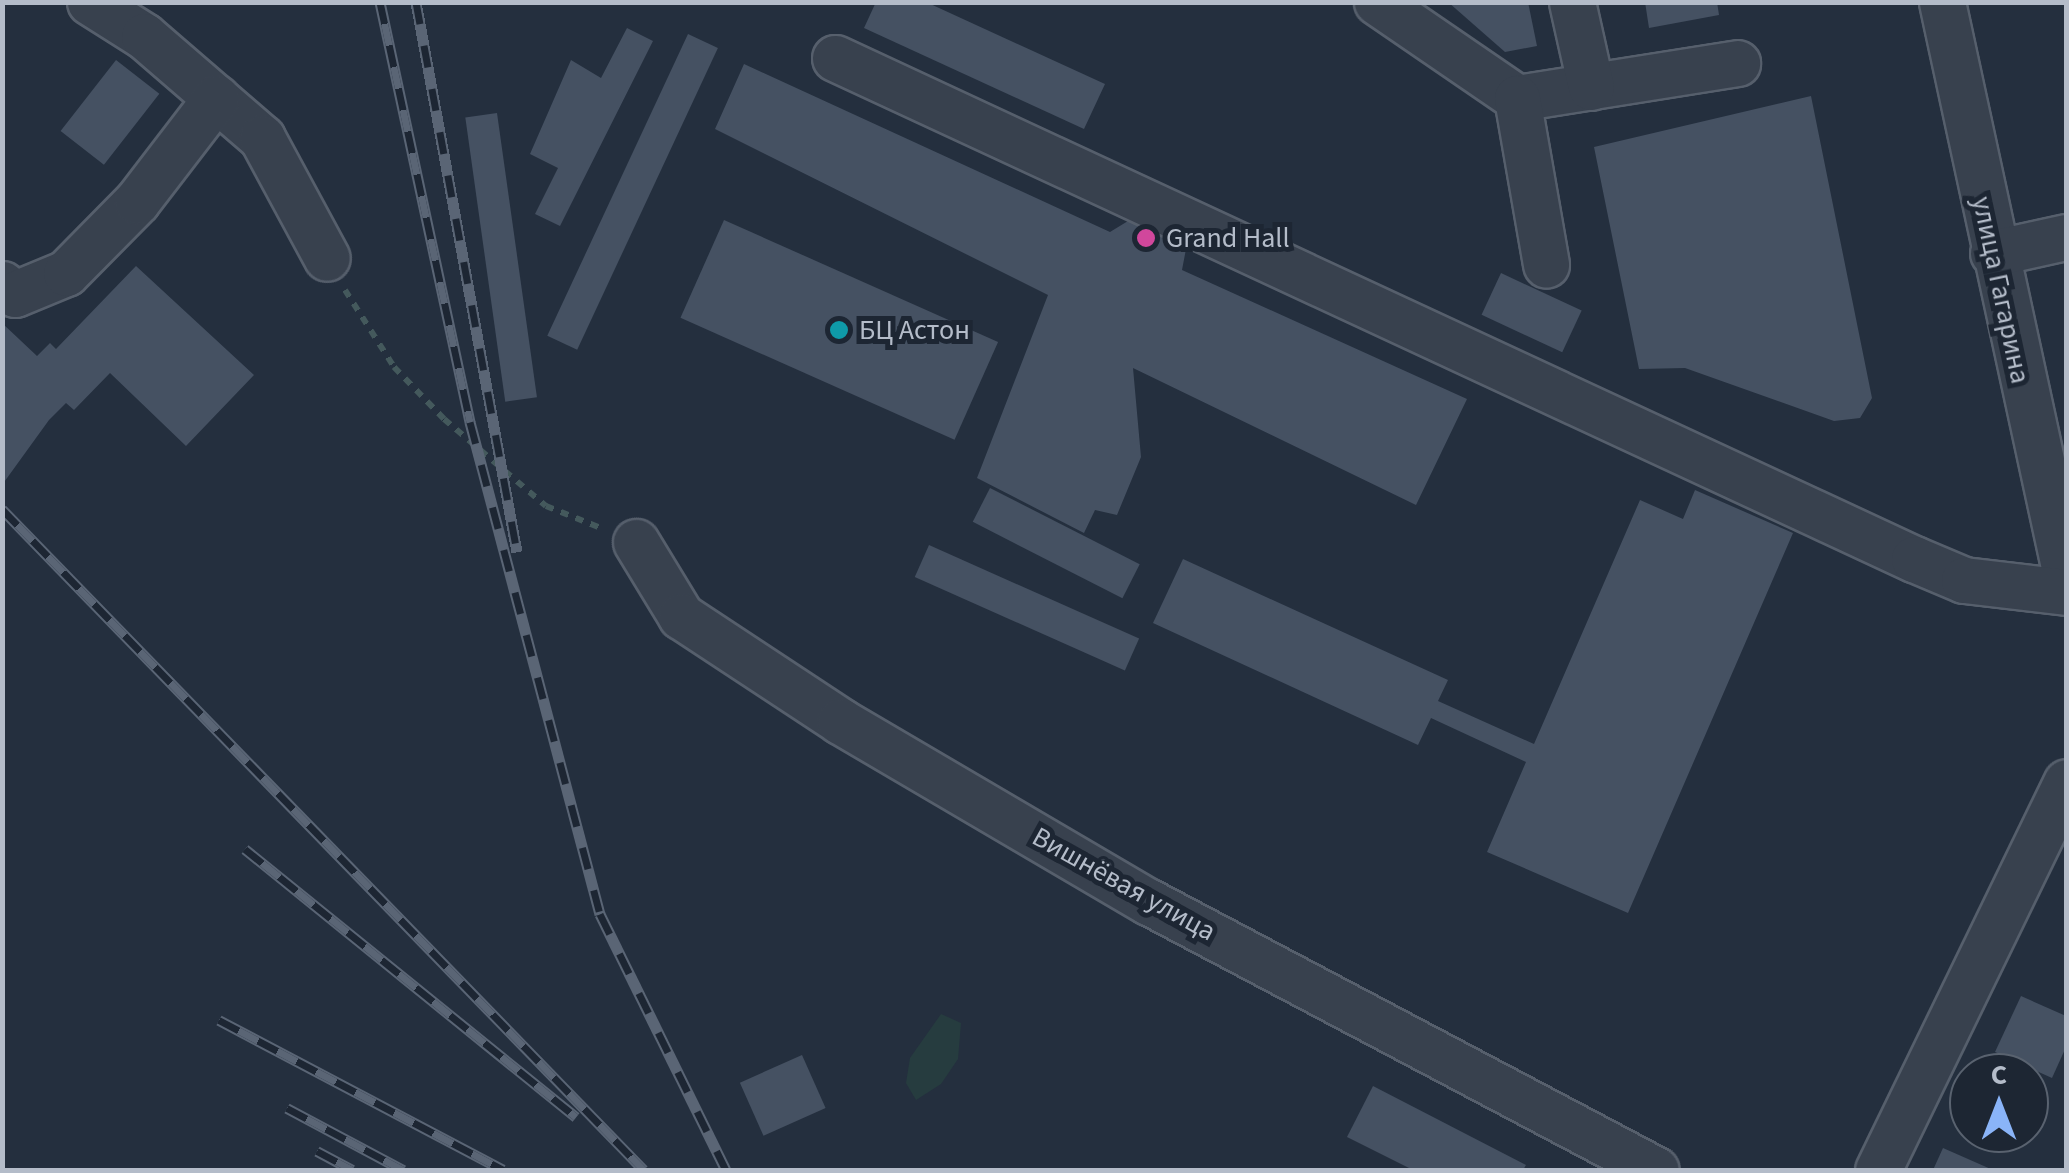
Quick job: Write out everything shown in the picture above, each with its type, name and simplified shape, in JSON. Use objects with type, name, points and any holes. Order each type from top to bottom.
[{"type":"street","points":[[90,2],[144,36],[262,138],[327,258]]},
{"type":"street","points":[[1377,2],[1516,98],[1737,63]]},
{"type":"street","points":[[1572,2],[1590,87]]},
{"type":"street","name":"улица Гагарина","points":[[1942,2],[1993,253],[2066,576]]},
{"type":"street","points":[[835,58],[1964,580],[2066,592]]},
{"type":"street","points":[[2,284],[15,294],[66,273],[137,201],[216,98]]},
{"type":"street","points":[[1516,98],[1546,264]]},
{"type":"street","points":[[1993,253],[2066,238]]},
{"type":"street","name":"Вишнёвая улица","points":[[636,542],[681,616],[840,721],[1150,902],[1656,1170]]},
{"type":"street","points":[[1878,1170],[2066,782]]},
{"type":"path","points":[[327,258],[394,367],[444,420],[546,506],[636,542]]},
{"type":"green space","points":[[941,1014],[961,1023],[958,1059],[941,1084],[916,1100],[906,1083],[910,1058]]},
{"type":"building","points":[[876,2],[926,2],[1105,84],[1084,129],[864,28]]},
{"type":"building","points":[[1448,2],[1528,2],[1537,46],[1505,52]]},
{"type":"building","points":[[1645,2],[1717,2],[1719,15],[1649,28]]},
{"type":"building","points":[[627,28],[653,41],[560,226],[535,214],[558,168],[530,154],[571,60],[601,78]]},
{"type":"building","points":[[688,34],[718,48],[577,350],[547,336]]},
{"type":"building","points":[[116,60],[159,94],[104,165],[61,131]]},
{"type":"building","points":[[744,64],[1110,232],[1146,210],[1175,221],[1186,249],[1182,270],[1467,399],[1416,505],[1133,368],[1141,457],[1117,515],[1095,510],[1084,533],[977,478],[1048,295],[715,129]]},
{"type":"building","points":[[1811,96],[1872,398],[1860,418],[1834,421],[1685,368],[1639,369],[1594,147]]},
{"type":"building","points":[[497,113],[537,397],[505,402],[465,117]]},
{"type":"building","name":"БЦ Астон","points":[[724,220],[998,342],[955,440],[680,318]]},
{"type":"building","points":[[136,266],[254,375],[186,446],[110,373],[74,410],[66,403],[49,420],[2,485],[2,323],[37,356],[50,343],[56,349]]},
{"type":"building","points":[[1501,273],[1582,311],[1562,352],[1482,315]]},
{"type":"building","points":[[990,488],[1140,564],[1122,598],[973,522]]},
{"type":"building","points":[[1695,490],[1793,533],[1628,913],[1487,852],[1526,762],[1431,718],[1418,745],[1153,623],[1183,559],[1448,680],[1438,701],[1534,744],[1640,500],[1683,519]]},
{"type":"building","points":[[929,545],[1139,639],[1125,671],[915,577]]},
{"type":"building","points":[[2021,996],[2066,1016],[2066,1047],[2052,1078],[2049,1053],[1995,1052]]},
{"type":"building","points":[[802,1055],[826,1108],[763,1136],[740,1083]]},
{"type":"building","points":[[1373,1086],[1526,1165],[1523,1170],[1413,1170],[1347,1137]]},
{"type":"building","points":[[1943,1148],[1993,1170],[1933,1170]]},
{"type":"railway","points":[[380,2],[470,422],[600,914],[726,1170]]},
{"type":"railway","points":[[416,2],[517,552]]},
{"type":"railway","points":[[2,509],[644,1170]]},
{"type":"railway","points":[[245,849],[576,1117]]},
{"type":"railway","points":[[219,1020],[503,1170]]},
{"type":"railway","points":[[287,1108],[403,1170]]},
{"type":"railway","points":[[317,1151],[352,1170]]},
{"type":"place","name":"Grand Hall","points":[[1146,238]]},
{"type":"place","name":"БЦ Астон","points":[[839,330]]}]
